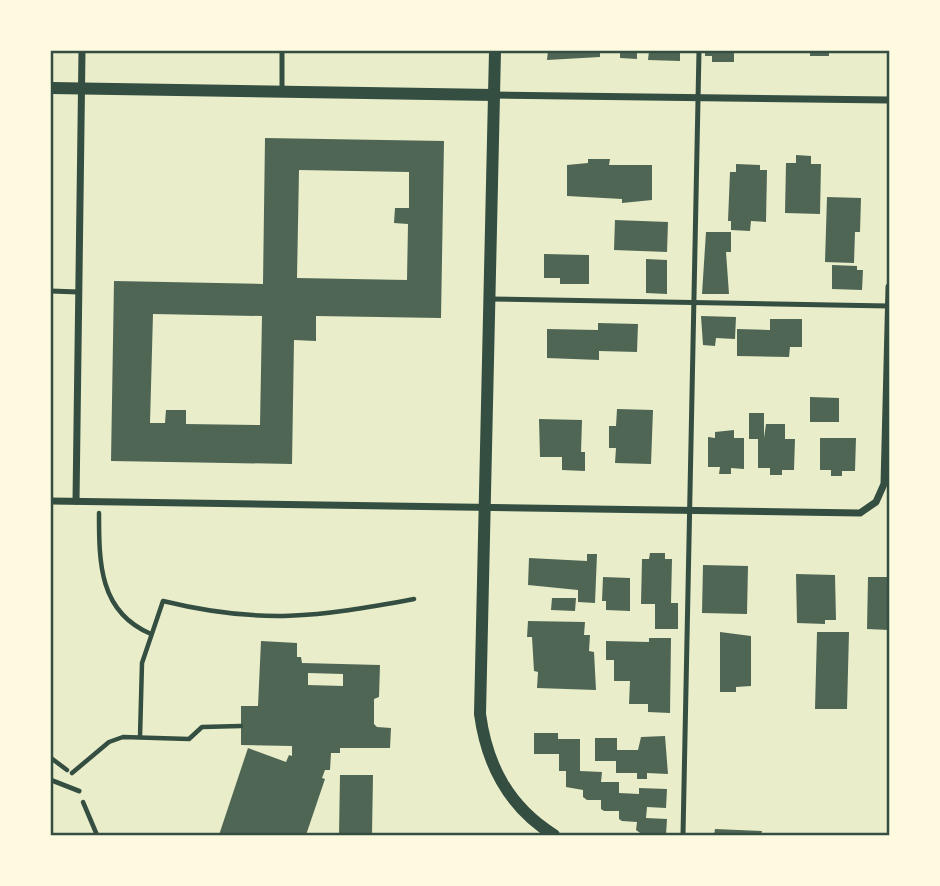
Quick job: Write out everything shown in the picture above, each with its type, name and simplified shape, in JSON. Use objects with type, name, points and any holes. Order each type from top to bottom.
[{"type":"street","points":[[76,502],[82,51]]},
{"type":"street","points":[[495,51],[479,692],[482,728],[493,769],[521,811],[554,835]]},
{"type":"street","points":[[51,88],[889,100]]},
{"type":"street","points":[[51,501],[853,514],[866,510],[876,502],[884,484],[889,287]]},
{"type":"lane","points":[[282,51],[282,92]]},
{"type":"lane","points":[[683,835],[699,51]]},
{"type":"lane","points":[[51,291],[78,292]]},
{"type":"lane","points":[[489,299],[889,306]]},
{"type":"lane","points":[[51,780],[79,791]]},
{"type":"path","points":[[100,502],[100,558],[106,592],[122,616],[151,634]]},
{"type":"path","points":[[140,737],[142,663],[163,601],[218,613],[279,618],[332,614],[414,599]]},
{"type":"path","points":[[72,773],[109,742],[123,737],[189,739],[202,727],[241,726]]},
{"type":"building","points":[[548,51],[600,51],[600,57],[547,60]]},
{"type":"building","points":[[620,51],[637,51],[637,59],[620,58]]},
{"type":"building","points":[[649,51],[680,51],[680,61],[648,60]]},
{"type":"building","points":[[705,51],[734,51],[734,62],[712,62],[712,56],[705,56]]},
{"type":"building","points":[[810,51],[829,51],[829,56],[810,56]]},
{"type":"building","points":[[265,138],[444,141],[441,318],[316,316],[316,341],[294,340],[292,464],[111,461],[114,281],[263,284]],"holes":[[[299,170],[409,172],[409,208],[395,208],[394,223],[408,224],[407,280],[297,278]],[[153,314],[262,316],[260,425],[186,424],[186,410],[166,410],[165,423],[150,423]]]},
{"type":"building","points":[[796,155],[811,156],[811,164],[821,164],[820,214],[785,213],[786,163],[796,163]]},
{"type":"building","points":[[588,159],[610,159],[609,165],[652,165],[652,200],[622,203],[622,199],[567,196],[567,165],[588,163]]},
{"type":"building","points":[[736,164],[760,165],[760,170],[767,170],[766,222],[751,221],[750,231],[731,230],[731,221],[728,221],[730,172],[736,172]]},
{"type":"building","points":[[827,197],[861,198],[860,232],[855,232],[854,263],[825,262]]},
{"type":"building","points":[[615,220],[668,222],[667,252],[614,250]]},
{"type":"building","points":[[706,232],[731,232],[731,252],[726,252],[729,294],[702,294]]},
{"type":"building","points":[[544,254],[589,255],[589,284],[560,284],[560,278],[544,278]]},
{"type":"building","points":[[646,259],[667,260],[667,294],[646,293]]},
{"type":"building","points":[[832,265],[857,266],[857,270],[863,270],[862,290],[832,289]]},
{"type":"building","points":[[701,316],[736,317],[735,339],[716,338],[715,346],[703,345]]},
{"type":"building","points":[[770,319],[802,319],[802,347],[790,347],[789,357],[737,356],[737,329],[770,330]]},
{"type":"building","points":[[598,323],[638,324],[637,352],[599,351],[599,360],[547,358],[547,329],[598,330]]},
{"type":"building","points":[[810,397],[839,398],[839,422],[810,422]]},
{"type":"building","points":[[617,409],[653,410],[651,464],[615,463],[616,448],[609,448],[609,426],[616,426]]},
{"type":"building","points":[[749,413],[764,413],[764,438],[766,424],[785,424],[785,439],[795,439],[794,470],[782,470],[782,475],[770,475],[770,468],[758,468],[758,439],[749,439]]},
{"type":"building","points":[[539,419],[582,420],[581,452],[585,452],[585,471],[562,470],[562,457],[540,457]]},
{"type":"building","points":[[734,430],[734,438],[744,438],[744,469],[731,468],[731,474],[719,474],[720,467],[708,467],[708,437],[715,438],[715,432]]},
{"type":"building","points":[[820,438],[856,438],[855,471],[842,471],[842,476],[831,476],[831,470],[820,470]]},
{"type":"building","points":[[650,553],[665,553],[665,559],[672,559],[671,603],[678,603],[678,629],[655,629],[655,604],[641,604],[642,559],[649,559]]},
{"type":"building","points":[[587,554],[597,554],[595,603],[578,602],[578,590],[528,585],[529,558],[587,561]]},
{"type":"building","points":[[703,565],[748,566],[747,614],[702,613]]},
{"type":"building","points":[[796,574],[835,575],[836,620],[825,620],[825,624],[797,623]]},
{"type":"building","points":[[603,577],[630,578],[630,611],[606,610],[606,601],[602,601]]},
{"type":"building","points":[[868,577],[889,577],[889,630],[867,629]]},
{"type":"building","points":[[552,598],[576,598],[575,611],[551,610]]},
{"type":"building","points":[[528,621],[585,622],[584,635],[590,635],[589,651],[594,652],[596,690],[537,688],[538,672],[534,671],[532,637],[527,637]]},
{"type":"building","points":[[720,632],[751,636],[751,686],[736,687],[736,692],[720,692]]},
{"type":"building","points":[[817,632],[849,632],[847,709],[815,709]]},
{"type":"building","points":[[649,638],[671,638],[670,713],[648,712],[648,704],[629,704],[630,681],[614,681],[614,660],[606,660],[606,641],[649,642]]},
{"type":"building","points":[[261,641],[297,643],[297,657],[301,657],[302,663],[380,665],[379,697],[374,699],[374,724],[377,727],[391,728],[390,748],[340,748],[340,753],[331,753],[330,770],[325,770],[322,778],[325,779],[306,835],[219,835],[248,748],[286,762],[289,755],[292,756],[292,746],[241,745],[241,706],[258,706]],"holes":[[[308,673],[343,674],[343,686],[308,685]]]},
{"type":"building","points":[[534,733],[558,733],[558,739],[580,739],[580,771],[602,772],[601,782],[619,782],[619,793],[639,794],[639,788],[667,789],[666,808],[647,807],[646,818],[667,819],[666,835],[643,835],[636,830],[637,822],[622,821],[619,819],[619,811],[601,809],[601,800],[587,800],[583,797],[583,790],[566,787],[566,771],[559,771],[559,754],[534,754]]},
{"type":"building","points":[[665,736],[668,774],[647,773],[647,779],[637,779],[637,773],[616,773],[616,761],[595,761],[595,738],[617,738],[617,750],[638,750],[641,737]]},
{"type":"building","points":[[340,775],[373,775],[372,835],[339,835]]},
{"type":"building","points":[[715,829],[762,831],[761,835],[714,835]]}]
